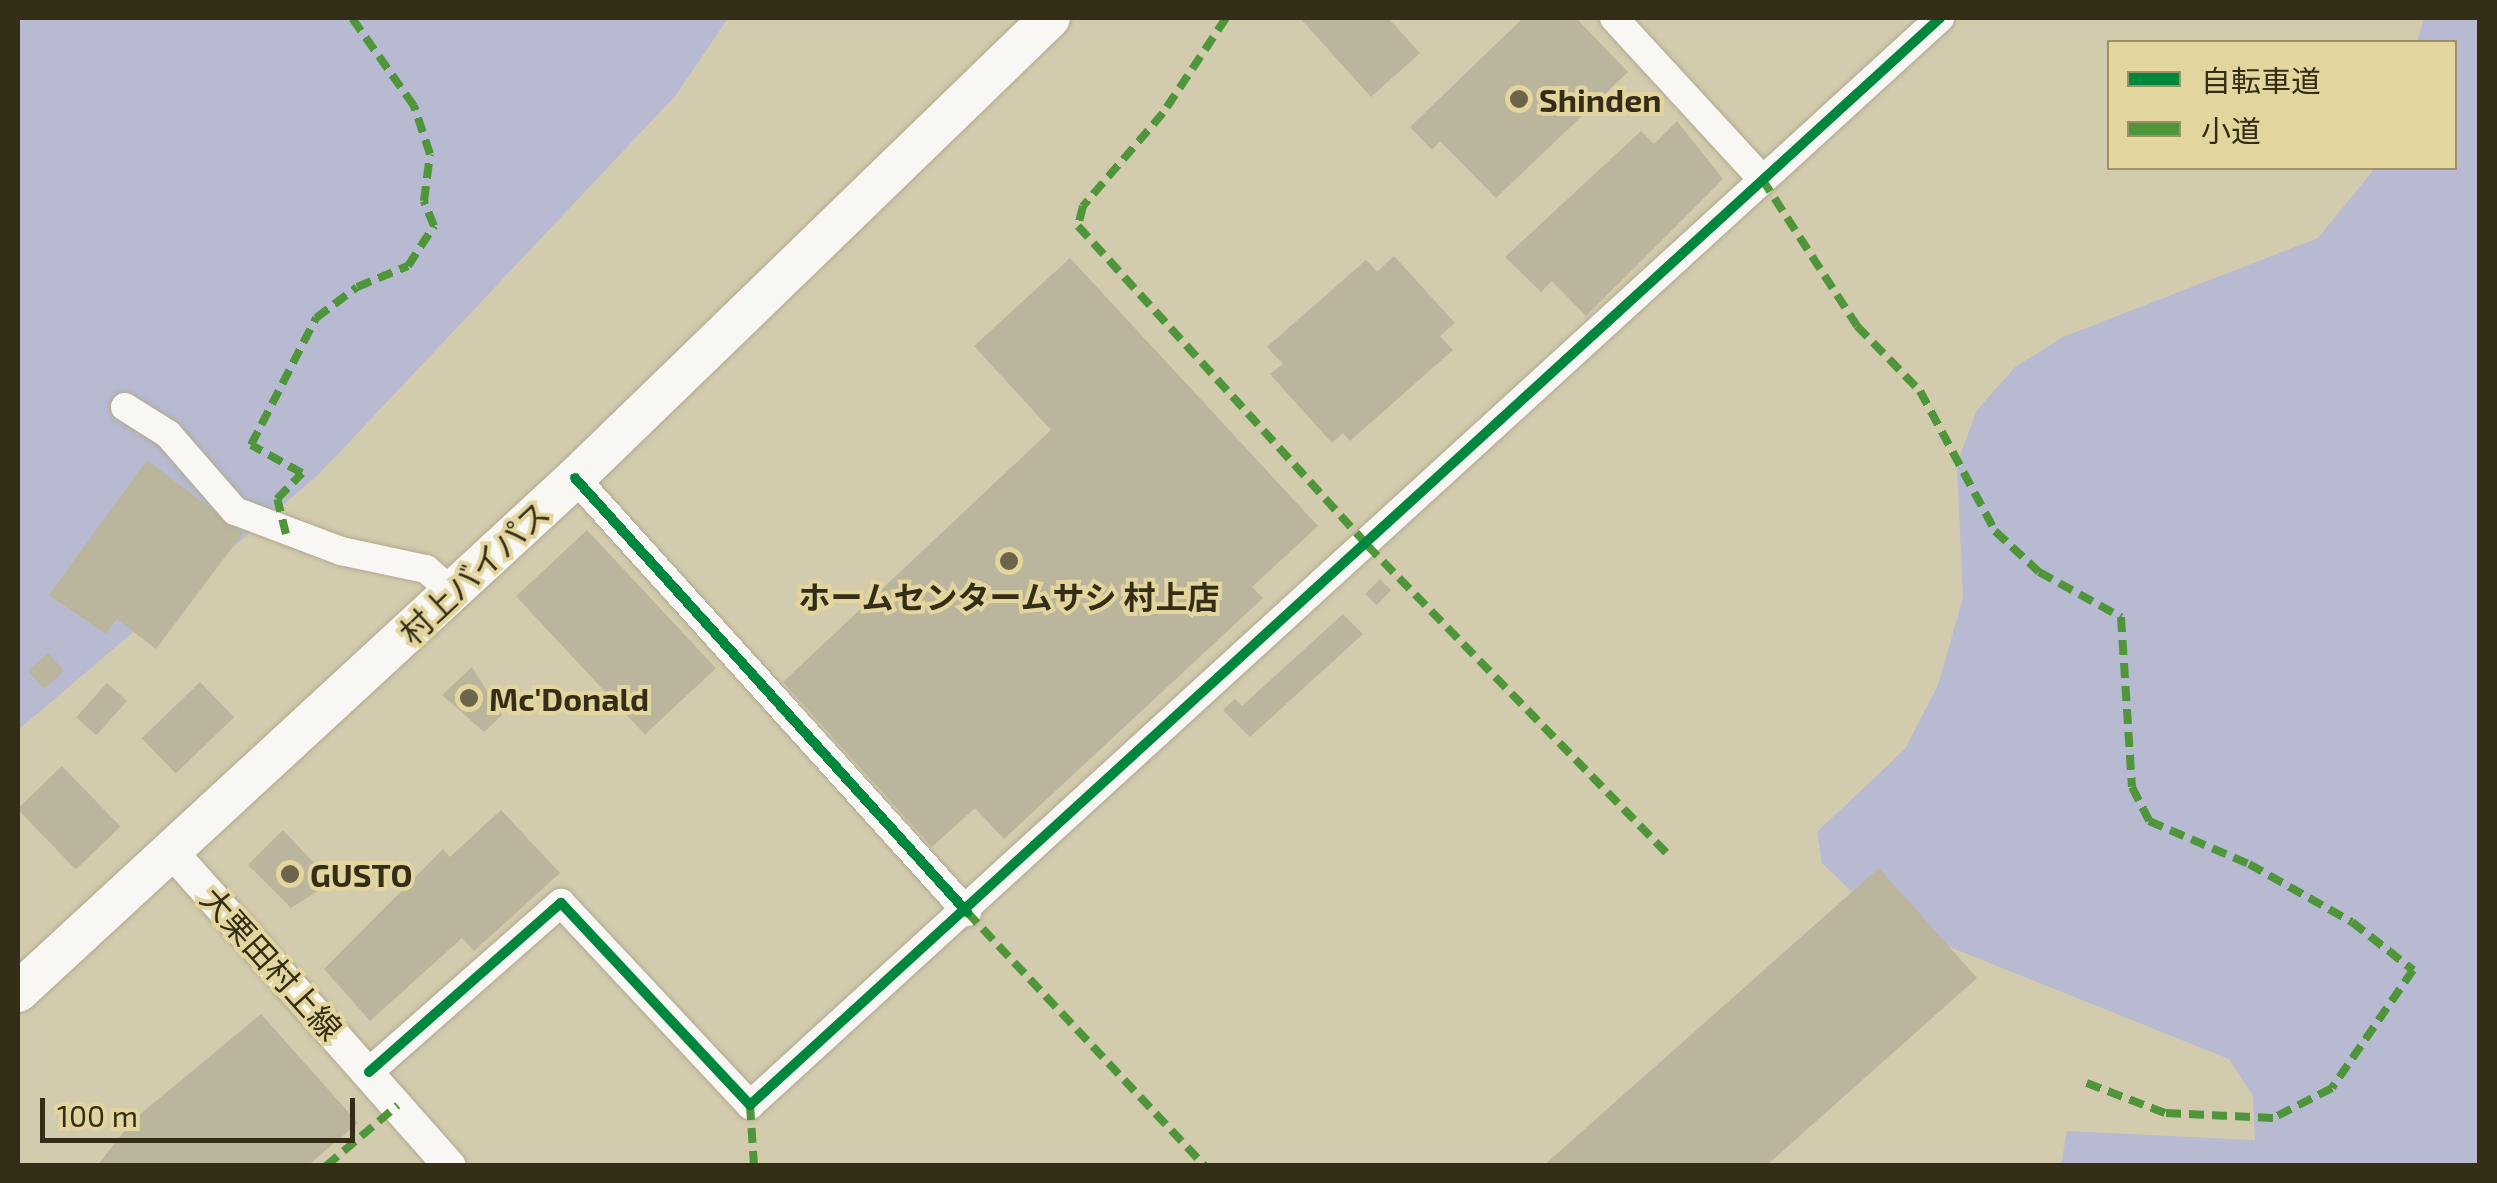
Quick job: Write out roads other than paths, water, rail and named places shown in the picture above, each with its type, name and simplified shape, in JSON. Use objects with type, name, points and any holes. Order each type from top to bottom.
[{"type":"highway","name":"村上バイパス","points":[[18,992],[576,478],[1050,18]]},
{"type":"main road","name":"大栗田村上線","points":[[172,852],[450,1166]]},
{"type":"street","points":[[1614,18],[1762,179]]},
{"type":"street","points":[[369,1072],[561,903],[750,1105],[967,912],[1940,18]]},
{"type":"street","points":[[125,407],[168,434],[235,511],[323,545],[426,569],[452,592]]},
{"type":"street","points":[[576,478],[967,912]]},
{"type":"place","name":"Shinden","points":[[1519,99]]},
{"type":"place","name":"ホームセンタームサシ 村上店","points":[[1009,561]]},
{"type":"place","name":"Mc'Donald","points":[[469,698]]},
{"type":"place","name":"GUSTO","points":[[290,874]]}]
